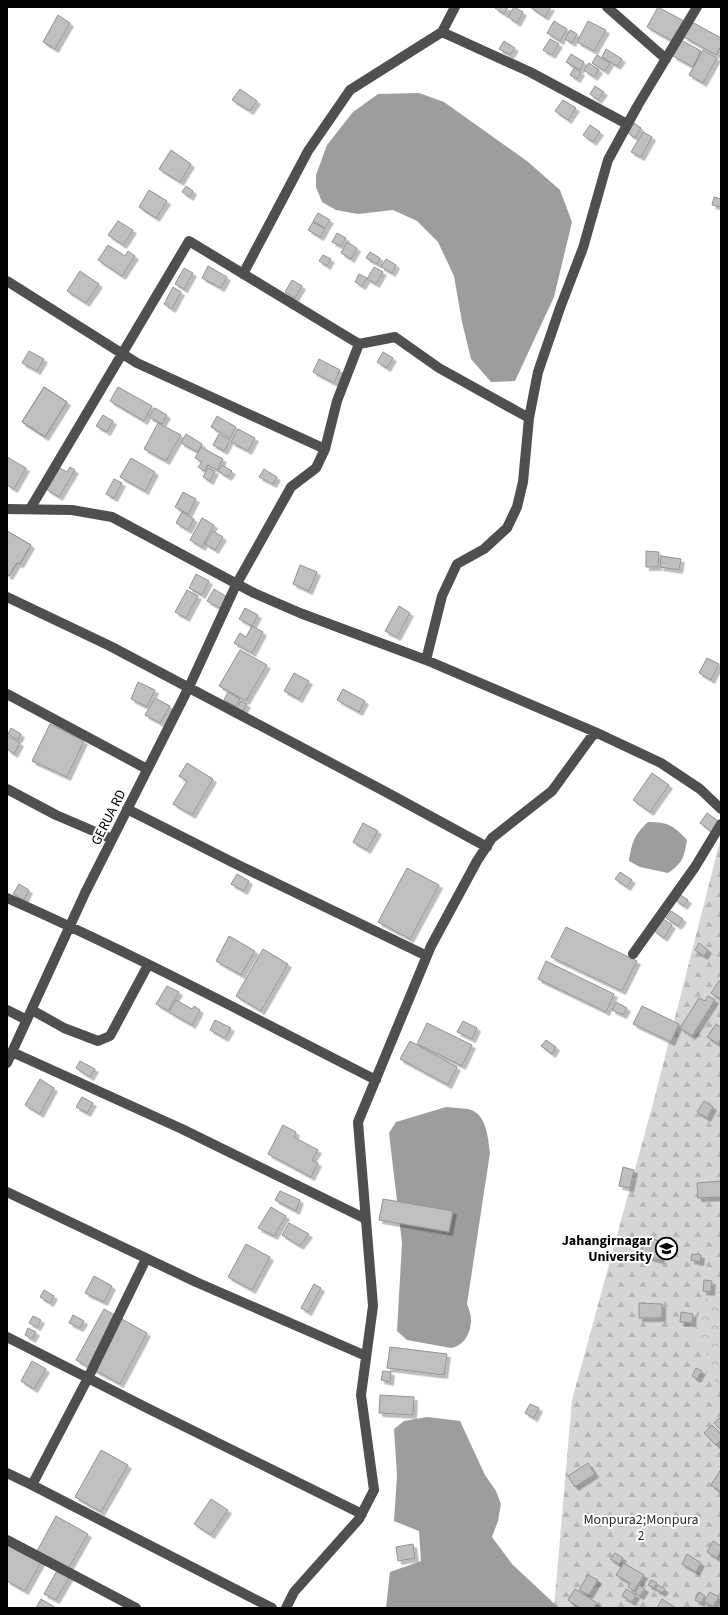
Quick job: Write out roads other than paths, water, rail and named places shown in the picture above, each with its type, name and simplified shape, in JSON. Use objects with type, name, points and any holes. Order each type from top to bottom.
[{"type":"street","points":[[243,274],[308,151],[350,90],[442,32],[455,7]]},
{"type":"street","points":[[607,7],[666,59]]},
{"type":"street","points":[[426,660],[442,596],[457,564],[484,549],[507,528],[517,507],[523,482],[529,418],[538,372],[583,248],[608,160],[697,7]]},
{"type":"street","points":[[442,32],[530,72],[628,124]]},
{"type":"street","points":[[30,509],[189,242],[359,344],[395,337],[439,368],[529,418]]},
{"type":"street","points":[[7,281],[136,363],[325,449]]},
{"type":"street","name":"GERUA RD","points":[[7,1063],[70,926],[188,687],[236,585],[291,487],[316,468],[325,449],[338,401],[359,344]]},
{"type":"street","points":[[7,509],[72,510],[112,517],[236,585],[300,613],[426,660],[595,732],[661,763],[700,789],[721,809]]},
{"type":"street","points":[[7,597],[110,646],[384,790],[486,847]]},
{"type":"street","points":[[7,694],[147,769]]},
{"type":"street","points":[[286,1608],[294,1592],[359,1519],[374,1490],[361,1395],[373,1306],[358,1122],[427,956],[470,874],[486,847],[492,838],[552,791],[595,732]]},
{"type":"street","points":[[7,789],[56,815],[112,839]]},
{"type":"street","points":[[127,809],[427,956]]},
{"type":"street","points":[[633,954],[695,867],[721,824]]},
{"type":"street","points":[[7,898],[70,926],[148,964],[376,1080]]},
{"type":"street","points":[[32,1010],[64,1028],[98,1041],[110,1036],[148,964]]},
{"type":"street","points":[[7,1010],[27,1020]]},
{"type":"street","points":[[12,1052],[182,1129],[366,1219]]},
{"type":"street","points":[[7,1192],[196,1282],[366,1356]]},
{"type":"street","points":[[32,1485],[88,1378],[146,1259]]},
{"type":"street","points":[[7,1337],[362,1514]]},
{"type":"street","points":[[7,1473],[272,1608]]},
{"type":"street","points":[[7,1540],[136,1608]]},
{"type":"place","name":"Jahangirnagar University","points":[[667,1248]]},
{"type":"park label","name":"Monpura2;Monpura 2","points":[[641,1528]]}]
